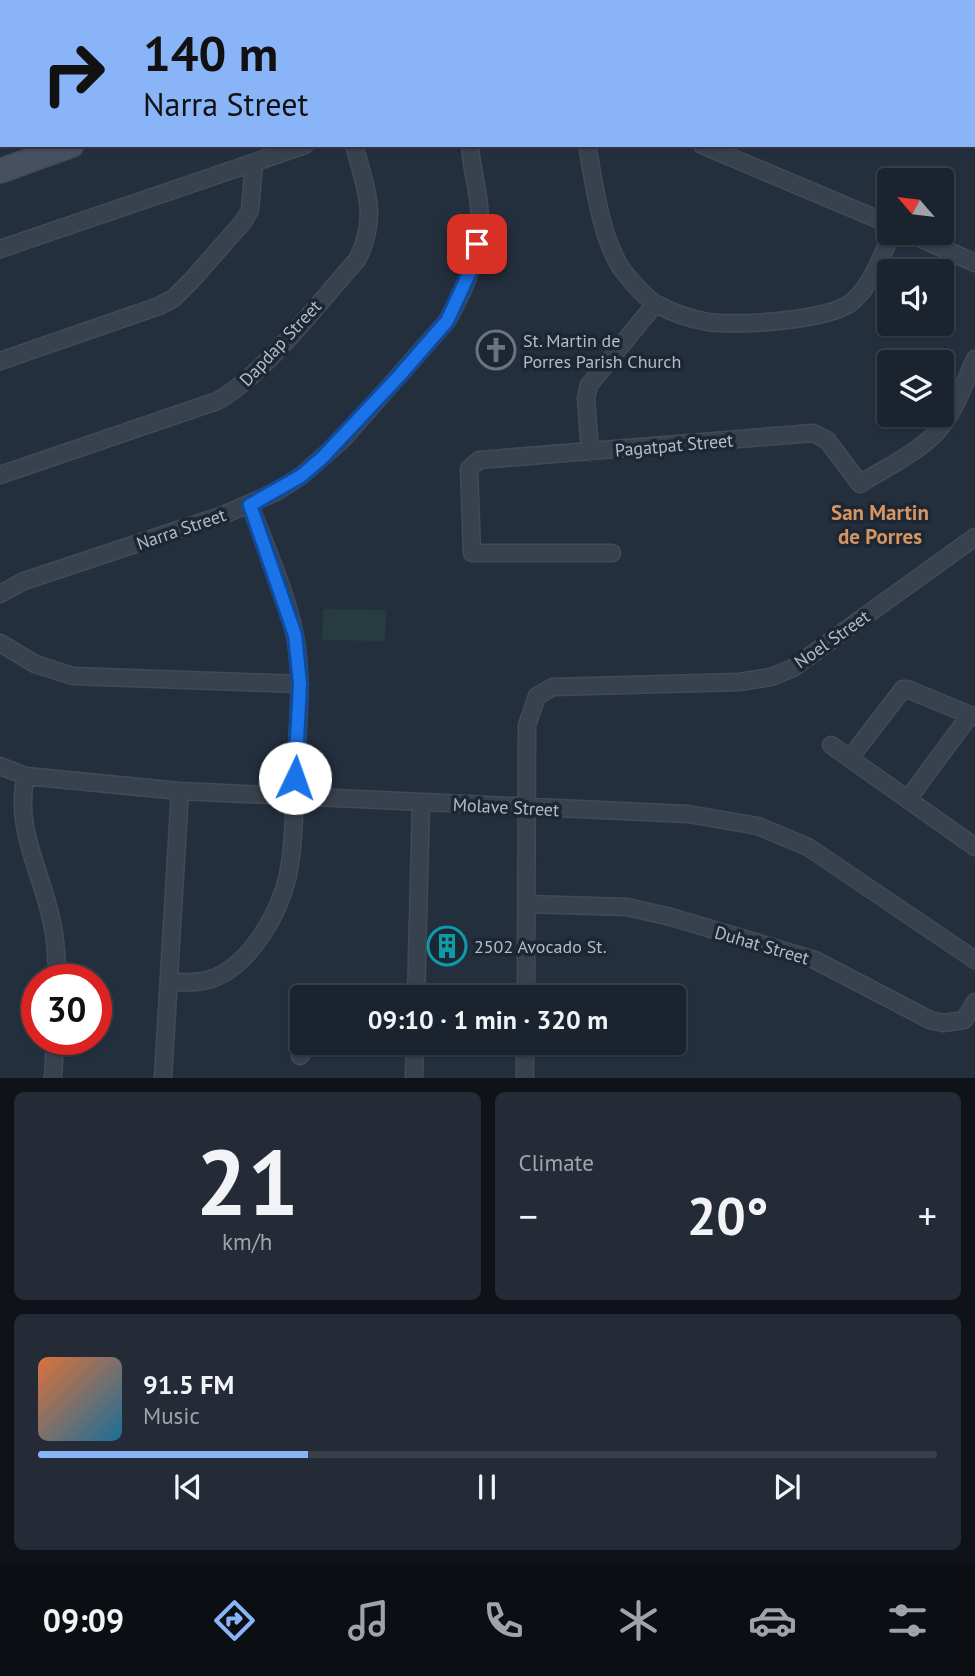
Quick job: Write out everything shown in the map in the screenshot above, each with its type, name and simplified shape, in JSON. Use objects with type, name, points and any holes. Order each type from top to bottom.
[{"type":"main road","points":[[0,171],[66,147]]},
{"type":"street","points":[[0,249],[300,147]]},
{"type":"street","name":"Dapdap Street","points":[[0,475],[216,401],[237,388],[256,371],[357,260],[364,246],[369,232],[370,210],[354,147]]},
{"type":"street","name":"Narra Street","points":[[0,594],[24,581],[250,505],[301,476],[343,439],[447,321],[474,263],[479,204],[470,147]]},
{"type":"street","points":[[587,147],[613,251],[625,273],[655,304],[682,316],[723,323],[820,317],[836,312],[852,302],[871,279],[887,245]]},
{"type":"street","points":[[707,147],[877,219]]},
{"type":"street","points":[[0,361],[140,314],[174,298],[243,222],[250,210],[254,164]]},
{"type":"street","points":[[935,245],[975,263]]},
{"type":"street","points":[[590,452],[586,398],[589,385],[655,304]]},
{"type":"street","points":[[975,359],[959,393],[975,400]]},
{"type":"street","name":"Pagatpat Street","points":[[612,552],[471,552],[469,468],[479,460],[813,433],[827,440],[860,484],[937,432],[946,421],[959,393]]},
{"type":"street","points":[[169,982],[198,982],[214,978],[234,966],[262,932],[288,874],[295,797],[300,684],[298,659],[290,617],[250,505]]},
{"type":"street","name":"Noel Street","points":[[528,808],[527,725],[530,709],[543,691],[553,687],[739,682],[771,677],[793,668],[975,537]]},
{"type":"street","points":[[0,643],[35,664],[73,676],[300,684]]},
{"type":"street","points":[[850,758],[903,689],[973,716],[908,799]]},
{"type":"street","points":[[831,745],[908,799],[972,838]]},
{"type":"street","name":"Molave Street","points":[[0,766],[26,776],[180,791],[688,814],[758,826],[807,847],[975,960]]},
{"type":"street","points":[[26,776],[21,810],[51,916],[57,964]]},
{"type":"street","points":[[163,1077],[180,791]]},
{"type":"street","points":[[416,985],[421,803]]},
{"type":"street","points":[[526,985],[528,808]]},
{"type":"street","name":"Duhat Street","points":[[528,904],[628,907],[671,917],[815,960],[930,1020],[943,1024],[964,1020],[975,1002]]},
{"type":"street","points":[[53,1077],[54,1055]]},
{"type":"street","points":[[414,1077],[415,1055]]},
{"type":"street","points":[[525,1055],[525,1077]]},
{"type":"green space","points":[[323,609],[386,610],[385,641],[322,640]]},
{"type":"place","name":"St. Martin de Porres Parish Church","points":[[496,350]]},
{"type":"place","name":"2502 Avocado St.","points":[[447,946]]},
{"type":"district","name":"San Martin de Porres","points":[[880,524]]},
{"type":"route","points":[[295,778],[300,684],[295,635],[250,505],[301,476],[343,439],[447,321],[474,263],[477,244]]}]
